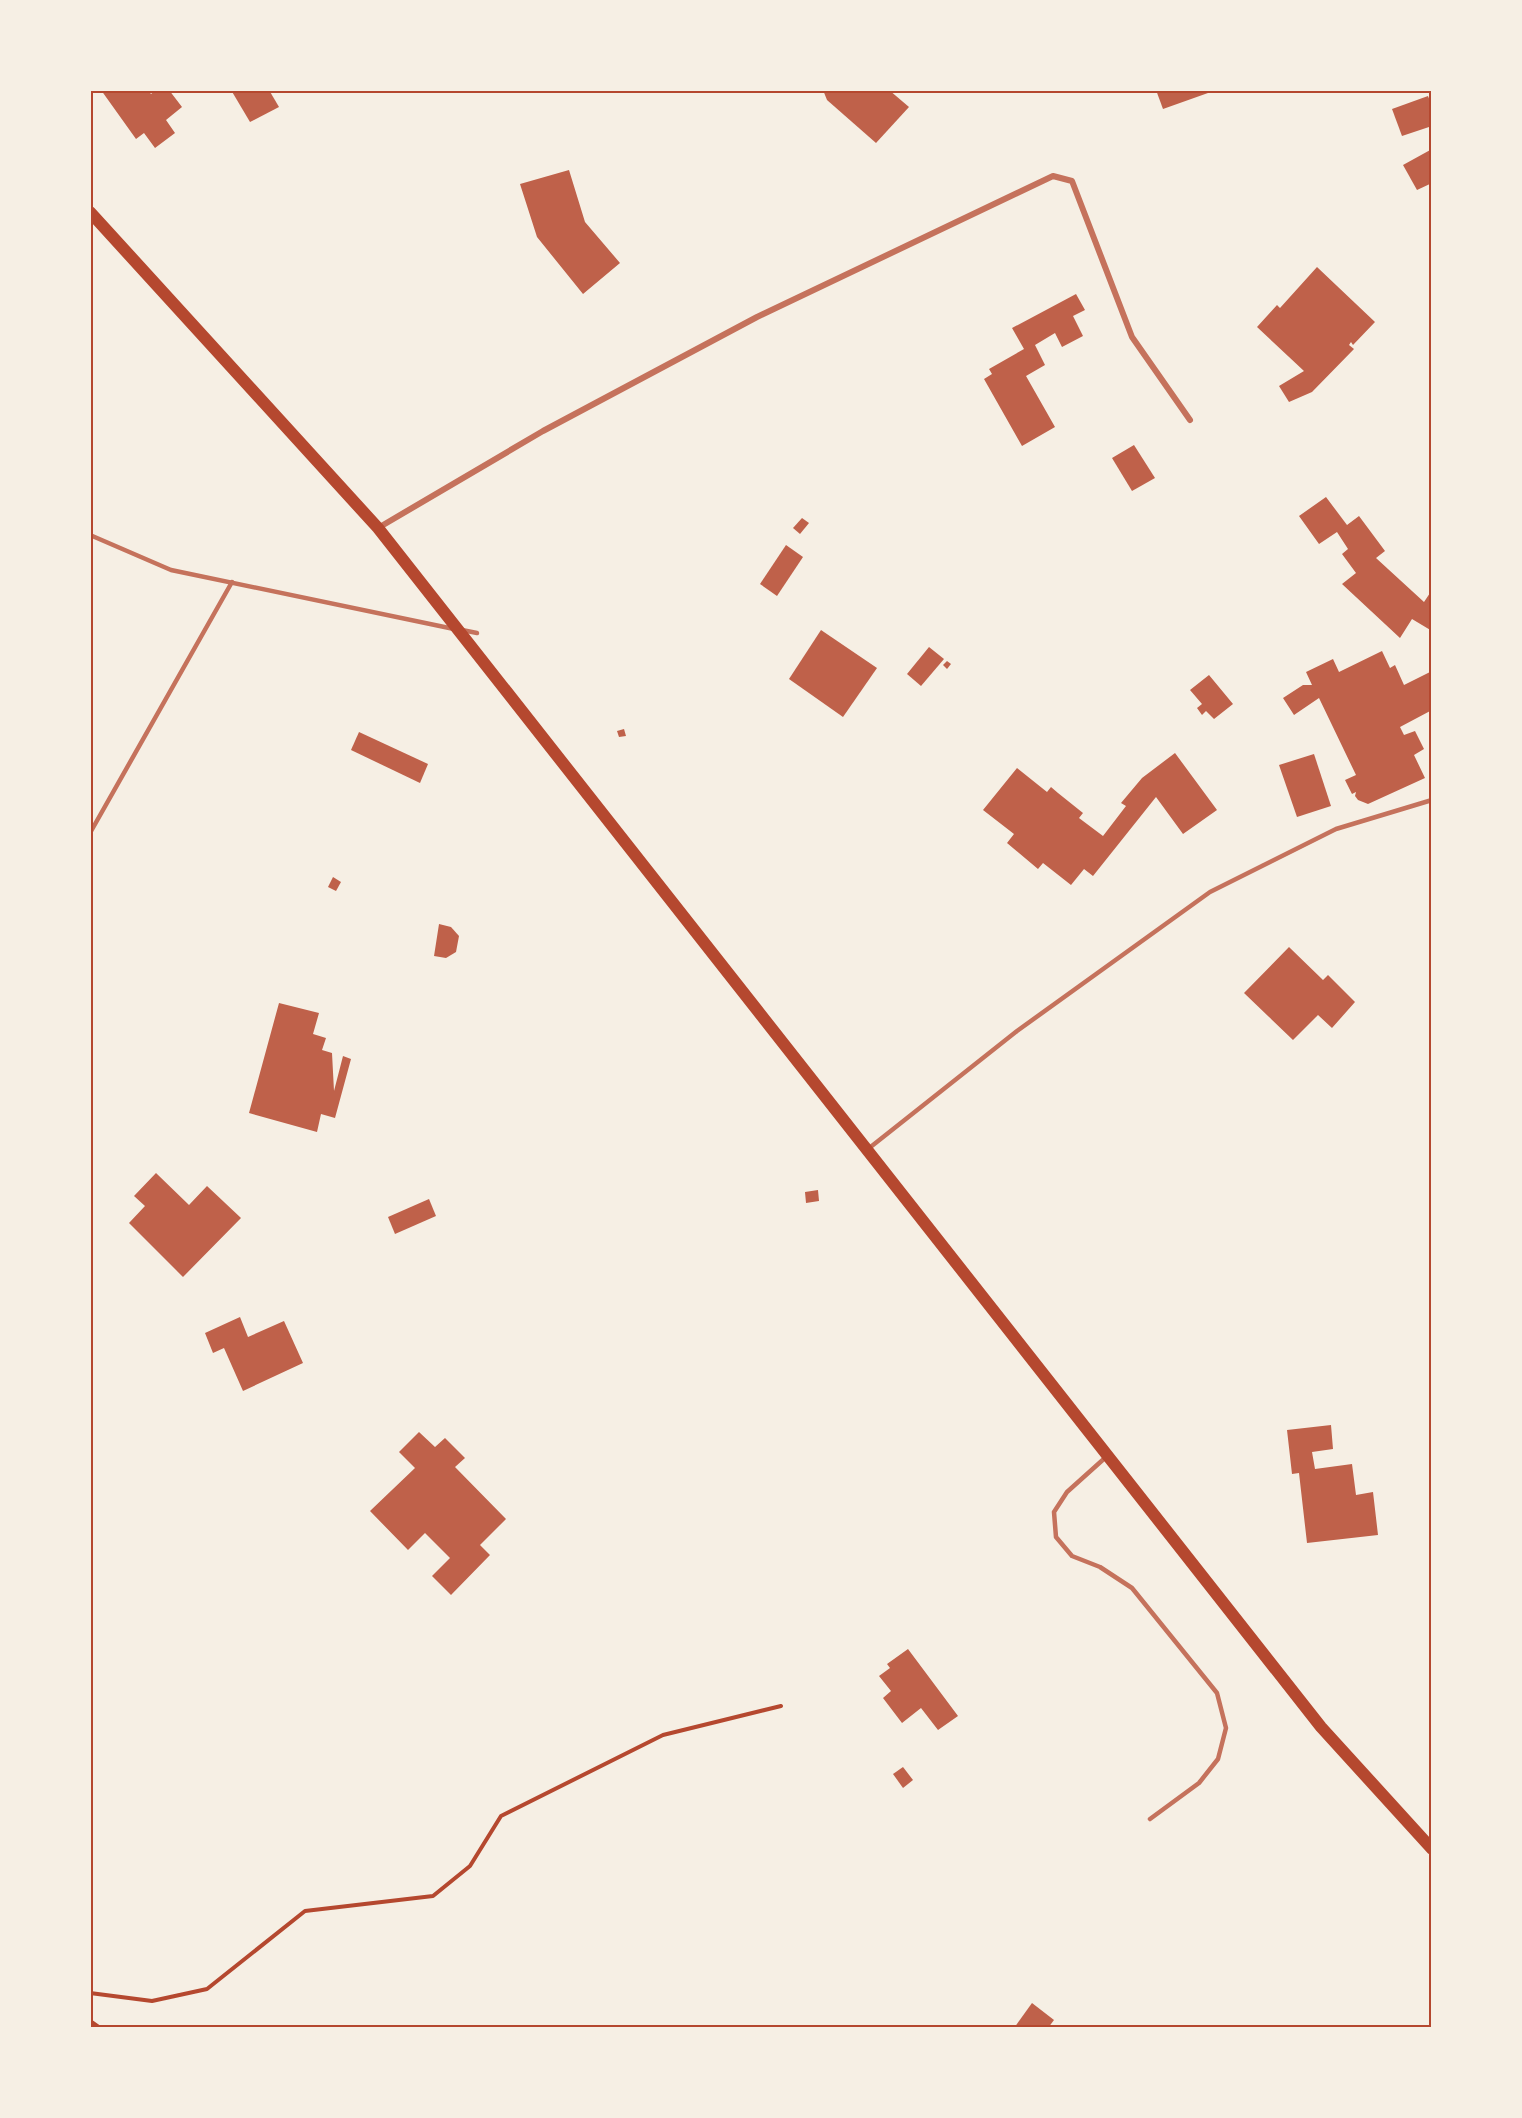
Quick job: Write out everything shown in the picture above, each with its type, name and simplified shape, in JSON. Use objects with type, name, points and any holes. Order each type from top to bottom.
[{"type":"main road","points":[[93,220],[378,528],[1321,1727],[1432,1849]]},
{"type":"street","points":[[378,528],[543,431],[757,317],[1053,176],[1072,181],[1132,337],[1190,420]]},
{"type":"lane","points":[[90,535],[171,570],[477,633]]},
{"type":"lane","points":[[90,833],[232,582]]},
{"type":"lane","points":[[868,1149],[1017,1031],[1210,892],[1336,828],[1432,800]]},
{"type":"lane","points":[[1108,1455],[1067,1492],[1054,1512],[1056,1537],[1072,1556],[1100,1568],[1132,1588],[1217,1693],[1226,1728],[1218,1759],[1199,1783],[1150,1819]]},
{"type":"path","points":[[90,1993],[152,2001],[207,1989],[305,1911],[433,1896],[470,1866],[501,1816],[663,1735],[781,1706]]},
{"type":"path","points":[[90,2021],[100,2028]]},
{"type":"building","points":[[101,90],[148,90],[151,94],[156,90],[169,90],[182,107],[166,120],[175,133],[155,148],[144,133],[136,139]]},
{"type":"building","points":[[231,90],[269,90],[279,107],[250,122]]},
{"type":"building","points":[[823,90],[889,90],[909,107],[876,143],[827,100]]},
{"type":"building","points":[[1156,90],[1206,90],[1208,93],[1163,109]]},
{"type":"building","points":[[1428,96],[1432,106],[1432,126],[1402,136],[1392,109]]},
{"type":"building","points":[[1432,149],[1432,183],[1417,190],[1403,165]]},
{"type":"building","points":[[569,170],[585,222],[620,263],[583,294],[537,237],[520,184]]},
{"type":"building","points":[[1317,267],[1375,322],[1353,345],[1351,342],[1349,345],[1354,349],[1312,392],[1289,402],[1279,386],[1304,371],[1257,327],[1277,305],[1280,308]]},
{"type":"building","points":[[1076,294],[1085,310],[1073,316],[1083,336],[1062,347],[1055,333],[1035,345],[1045,365],[1026,376],[1055,427],[1022,446],[984,379],[992,374],[989,369],[1024,349],[1012,328]]},
{"type":"building","points":[[1134,445],[1155,478],[1132,491],[1112,458]]},
{"type":"building","points":[[1326,497],[1347,525],[1359,516],[1385,551],[1376,558],[1424,602],[1432,590],[1432,631],[1412,619],[1400,638],[1342,584],[1356,573],[1342,554],[1348,549],[1337,532],[1319,544],[1299,516]]},
{"type":"building","points":[[802,518],[809,523],[800,534],[793,528]]},
{"type":"building","points":[[786,545],[803,557],[777,596],[760,584]]},
{"type":"building","points":[[821,630],[877,668],[843,717],[789,679]]},
{"type":"building","points":[[929,647],[944,659],[921,686],[907,674]]},
{"type":"building","points":[[1382,651],[1390,668],[1395,665],[1404,685],[1432,671],[1432,710],[1400,727],[1404,735],[1415,731],[1424,749],[1414,755],[1425,778],[1368,804],[1358,800],[1355,796],[1356,792],[1352,794],[1345,780],[1356,775],[1319,698],[1294,715],[1283,698],[1303,685],[1312,685],[1306,672],[1333,659],[1339,672]]},
{"type":"building","points":[[947,661],[951,664],[947,669],[943,665]]},
{"type":"building","points":[[1209,675],[1233,704],[1214,719],[1206,711],[1202,715],[1197,708],[1202,704],[1190,690]]},
{"type":"building","points":[[624,729],[626,736],[619,737],[617,731]]},
{"type":"building","points":[[359,732],[428,764],[420,783],[351,750]]},
{"type":"building","points":[[1175,753],[1217,810],[1183,834],[1156,797],[1093,876],[1084,869],[1071,885],[1043,863],[1038,869],[1007,843],[1014,834],[983,810],[1017,768],[1047,792],[1051,787],[1083,813],[1079,818],[1103,836],[1126,806],[1121,803],[1142,778]]},
{"type":"building","points":[[1314,754],[1331,806],[1297,817],[1279,765]]},
{"type":"building","points":[[333,877],[341,882],[336,891],[328,887]]},
{"type":"building","points":[[439,924],[451,927],[459,936],[456,952],[446,958],[434,956]]},
{"type":"building","points":[[1289,947],[1323,980],[1328,975],[1355,1002],[1332,1028],[1318,1015],[1293,1040],[1244,993]]},
{"type":"building","points":[[279,1003],[319,1013],[313,1034],[326,1038],[322,1050],[332,1053],[334,1091],[343,1056],[351,1059],[335,1118],[321,1114],[317,1132],[249,1113]]},
{"type":"building","points":[[156,1173],[189,1205],[207,1186],[241,1218],[183,1277],[129,1223],[145,1206],[134,1196]]},
{"type":"building","points":[[818,1190],[819,1201],[806,1203],[805,1192]]},
{"type":"building","points":[[429,1199],[436,1216],[395,1234],[388,1217]]},
{"type":"building","points":[[240,1317],[248,1337],[284,1321],[303,1363],[243,1391],[224,1348],[213,1353],[205,1333]]},
{"type":"building","points":[[1331,1425],[1333,1449],[1312,1452],[1315,1469],[1352,1464],[1356,1495],[1373,1492],[1378,1535],[1307,1543],[1299,1473],[1292,1474],[1287,1430]]},
{"type":"building","points":[[419,1432],[435,1447],[445,1438],[465,1458],[455,1467],[506,1519],[480,1545],[490,1555],[451,1595],[432,1576],[450,1558],[425,1533],[408,1550],[370,1511],[415,1468],[399,1452]]},
{"type":"building","points":[[908,1649],[958,1716],[938,1730],[921,1708],[902,1723],[883,1698],[891,1691],[879,1676],[890,1668],[887,1664]]},
{"type":"building","points":[[903,1767],[913,1780],[903,1788],[893,1774]]},
{"type":"building","points":[[1032,2003],[1054,2020],[1048,2028],[1014,2028]]}]
